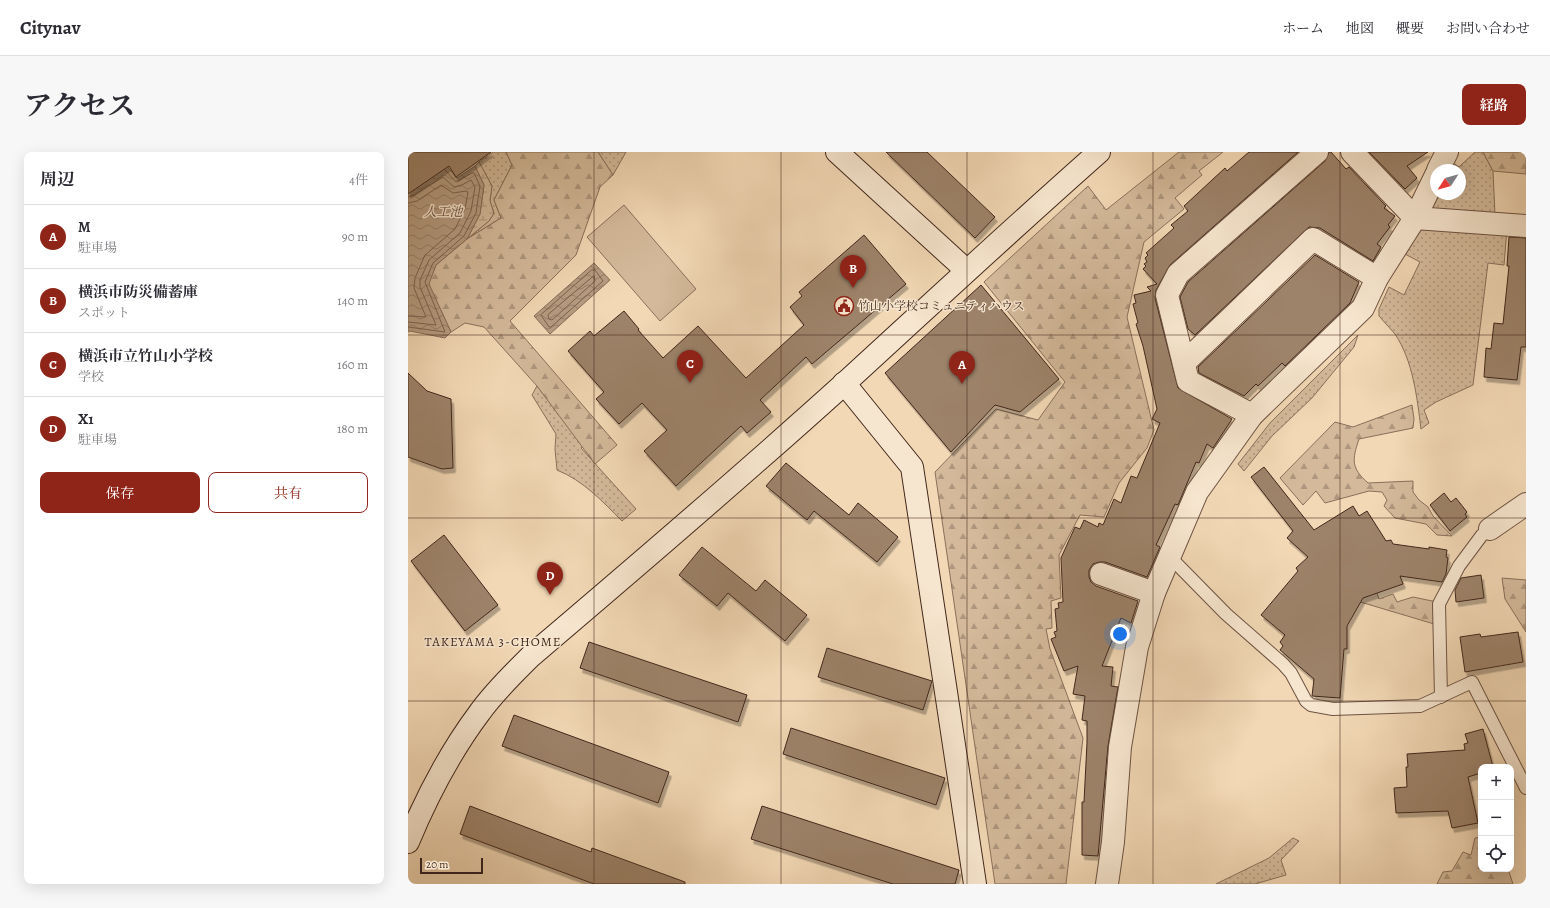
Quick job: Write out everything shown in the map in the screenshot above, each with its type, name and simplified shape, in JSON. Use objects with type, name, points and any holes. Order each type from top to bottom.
[{"type":"street","points":[[837,152],[966,270]]},
{"type":"street","points":[[408,842],[439,775],[463,735],[501,685],[531,656],[733,482],[844,383],[966,270],[1099,152]]},
{"type":"street","points":[[1252,415],[1188,381],[1168,295],[1178,274],[1317,152]]},
{"type":"street","points":[[1352,152],[1414,218],[1526,226]]},
{"type":"street","points":[[1441,164],[1447,152]]},
{"type":"street","points":[[1107,884],[1113,842],[1120,747],[1137,647],[1154,593],[1196,492],[1252,415],[1363,308],[1377,278],[1414,218],[1430,187]]},
{"type":"street","points":[[1184,363],[1313,239],[1377,278]]},
{"type":"street","points":[[844,383],[912,467],[976,884]]},
{"type":"street","points":[[1490,529],[1526,504]]},
{"type":"street","points":[[1101,574],[1154,593]]},
{"type":"lane","points":[[1441,697],[1439,604],[1459,566],[1482,535],[1490,529]]},
{"type":"lane","points":[[1169,556],[1226,614],[1283,664],[1291,673],[1306,701],[1310,705],[1333,709],[1420,706],[1472,682],[1522,771],[1526,788]]},
{"type":"green space","points":[[493,152],[506,152],[512,165],[494,200],[501,218],[467,239],[489,221],[494,213],[490,201],[492,186],[479,162]]},
{"type":"green space","points":[[506,152],[598,152],[613,175],[600,187],[576,255],[510,321],[617,445],[595,464],[537,386],[484,327],[465,323],[451,332],[428,284],[436,265],[467,239],[501,218],[494,200],[512,165]]},
{"type":"green space","points":[[598,152],[626,152],[613,175]]},
{"type":"green space","points":[[1179,152],[1223,152],[1199,171],[1202,175],[1175,198],[1184,209],[1144,242],[1127,317],[1154,430],[1147,448],[1119,483],[1104,517],[1080,515],[1059,555],[1061,598],[1051,601],[1052,628],[1046,629],[1050,649],[1083,738],[1066,884],[995,884],[935,472],[996,409],[1038,420],[1065,382],[984,282],[1088,186],[1106,210]]},
{"type":"green space","points":[[1475,152],[1483,152],[1493,171],[1495,215],[1430,213],[1434,200],[1466,200],[1466,164],[1462,164]]},
{"type":"green space","points":[[1483,152],[1526,152],[1526,174],[1493,171]]},
{"type":"green space","points":[[1449,160],[1455,164],[1447,164]]},
{"type":"green space","points":[[479,162],[492,186],[490,201],[494,213],[489,221],[467,239],[480,214],[484,185],[475,166]]},
{"type":"green space","points":[[624,205],[696,289],[660,321],[587,237]]},
{"type":"green space","points":[[1419,228],[1507,229],[1504,265],[1488,263],[1473,385],[1436,402],[1424,410],[1429,423],[1421,429],[1418,404],[1410,367],[1406,356],[1395,334],[1379,316],[1379,309],[1389,287],[1404,295],[1420,262],[1405,254]]},
{"type":"green space","points":[[1358,335],[1354,347],[1312,398],[1272,436],[1244,471],[1238,464],[1270,423]]},
{"type":"green space","points":[[537,386],[583,446],[581,448],[636,509],[622,521],[600,499],[584,486],[557,470],[555,449],[556,434],[532,395]]},
{"type":"green space","points":[[1412,405],[1414,419],[1413,428],[1359,439],[1354,463],[1358,473],[1368,483],[1413,481],[1413,492],[1419,500],[1428,507],[1433,516],[1452,536],[1437,535],[1426,524],[1395,518],[1384,506],[1387,500],[1382,492],[1369,491],[1325,503],[1316,491],[1303,505],[1280,478],[1335,422],[1353,427]]},
{"type":"green space","points":[[1502,578],[1526,580],[1526,632],[1505,599]]},
{"type":"green space","points":[[1373,581],[1379,599],[1393,594],[1397,602],[1413,597],[1437,602],[1434,624],[1357,601]]},
{"type":"green space","points":[[1293,838],[1299,841],[1281,860],[1286,875],[1255,884],[1216,884],[1269,858]]},
{"type":"green space","points":[[1475,838],[1478,838],[1478,872],[1509,872],[1513,884],[1437,884],[1443,872],[1452,871],[1463,852],[1471,855]]},
{"type":"water","name":"人工池","points":[[445,164],[457,178],[475,166],[484,185],[480,214],[467,239],[436,265],[429,284],[451,332],[445,338],[410,331],[408,332],[408,189]]},
{"type":"water","points":[[594,263],[610,280],[550,334],[534,316]]},
{"type":"building","points":[[408,152],[491,152],[456,177],[449,166],[408,194]]},
{"type":"building","points":[[886,152],[927,152],[995,217],[975,238]]},
{"type":"building","points":[[1249,152],[1298,152],[1170,265],[1156,290],[1155,298],[1178,388],[1232,419],[1213,448],[1207,444],[1199,463],[1196,462],[1178,505],[1175,504],[1156,545],[1160,547],[1147,577],[1105,562],[1093,564],[1089,570],[1091,582],[1096,586],[1138,601],[1131,623],[1121,618],[1102,666],[1113,667],[1111,686],[1118,687],[1108,746],[1098,856],[1082,855],[1082,802],[1084,802],[1087,743],[1087,721],[1082,720],[1085,696],[1073,694],[1078,666],[1064,671],[1051,639],[1056,637],[1054,632],[1057,631],[1055,609],[1059,608],[1058,603],[1063,602],[1061,558],[1075,527],[1080,529],[1084,520],[1098,527],[1099,523],[1103,525],[1114,499],[1121,503],[1131,476],[1137,478],[1160,423],[1152,419],[1157,409],[1143,346],[1136,324],[1138,323],[1133,304],[1136,303],[1134,295],[1151,291],[1147,287],[1157,284],[1143,269],[1146,266],[1144,264],[1147,262],[1145,258],[1148,255],[1146,253],[1174,228],[1171,225],[1188,211],[1184,206],[1225,168],[1227,171]]},
{"type":"building","points":[[1329,152],[1331,152],[1346,169],[1349,167],[1386,206],[1384,208],[1395,216],[1388,225],[1390,227],[1377,244],[1381,247],[1373,261],[1320,228],[1309,227],[1195,335],[1188,329],[1180,297],[1188,282],[1325,161]]},
{"type":"building","points":[[1369,152],[1428,152],[1407,166],[1417,178],[1405,189]]},
{"type":"building","points":[[864,235],[906,284],[812,364],[806,357],[760,400],[771,412],[747,433],[741,426],[676,486],[644,451],[667,430],[642,403],[619,424],[596,399],[604,392],[568,351],[590,331],[594,336],[624,311],[639,329],[638,330],[663,358],[698,326],[746,378],[804,325],[790,307],[802,296],[799,292]]},
{"type":"building","points":[[1509,237],[1526,238],[1526,347],[1521,347],[1517,380],[1484,377],[1486,348],[1491,349],[1494,323],[1503,324],[1509,266],[1507,266]]},
{"type":"building","points":[[1315,255],[1359,282],[1350,303],[1285,366],[1282,363],[1258,386],[1256,384],[1244,396],[1199,373],[1198,367]]},
{"type":"building","points":[[981,285],[1059,379],[1020,412],[995,405],[951,452],[885,373]]},
{"type":"building","points":[[408,373],[427,391],[451,399],[453,468],[442,469],[408,457]]},
{"type":"building","points":[[786,463],[849,515],[858,503],[898,537],[877,562],[814,511],[807,520],[766,486]]},
{"type":"building","points":[[1264,467],[1314,530],[1353,506],[1359,516],[1367,511],[1386,541],[1391,540],[1393,544],[1447,550],[1446,557],[1448,558],[1446,574],[1442,582],[1400,576],[1403,584],[1363,598],[1347,626],[1347,649],[1344,649],[1340,698],[1312,696],[1314,679],[1280,650],[1283,646],[1280,642],[1285,635],[1261,615],[1298,571],[1296,568],[1308,557],[1287,538],[1293,531],[1251,477]]},
{"type":"building","points":[[1444,493],[1451,502],[1456,498],[1467,512],[1465,514],[1467,517],[1450,531],[1430,505]]},
{"type":"building","points":[[444,535],[498,605],[465,631],[411,561]]},
{"type":"building","points":[[702,547],[756,591],[765,580],[807,615],[785,641],[728,593],[717,606],[679,575]]},
{"type":"building","points":[[1481,575],[1484,598],[1456,602],[1455,590],[1461,578]]},
{"type":"building","points":[[1518,632],[1523,662],[1465,672],[1460,637],[1480,634],[1481,637]]},
{"type":"building","points":[[589,642],[747,695],[738,722],[580,668]]},
{"type":"building","points":[[827,648],[932,681],[923,710],[818,677]]},
{"type":"building","points":[[514,715],[669,772],[658,803],[502,746]]},
{"type":"building","points":[[791,728],[945,778],[936,805],[783,754]]},
{"type":"building","points":[[1483,729],[1492,764],[1478,764],[1478,774],[1468,777],[1478,823],[1452,828],[1448,811],[1396,813],[1394,788],[1407,787],[1407,754],[1465,750],[1464,744],[1468,743],[1465,734]]},
{"type":"building","points":[[470,806],[591,852],[592,848],[685,882],[685,884],[594,884],[460,834]]},
{"type":"building","points":[[762,806],[959,870],[955,884],[893,884],[751,839]]},
{"type":"place","name":"横浜市防災備蓄庫","points":[[853,288]]},
{"type":"place","name":"竹山小学校コミュニティハウス","points":[[844,306]]},
{"type":"place","name":"横浜市立竹山小学校","points":[[690,383]]},
{"type":"place","name":"M","points":[[962,384]]},
{"type":"place","name":"X1","points":[[550,595]]},
{"type":"district","name":"TAKEYAMA 3-CHOME","points":[[493,641]]}]
